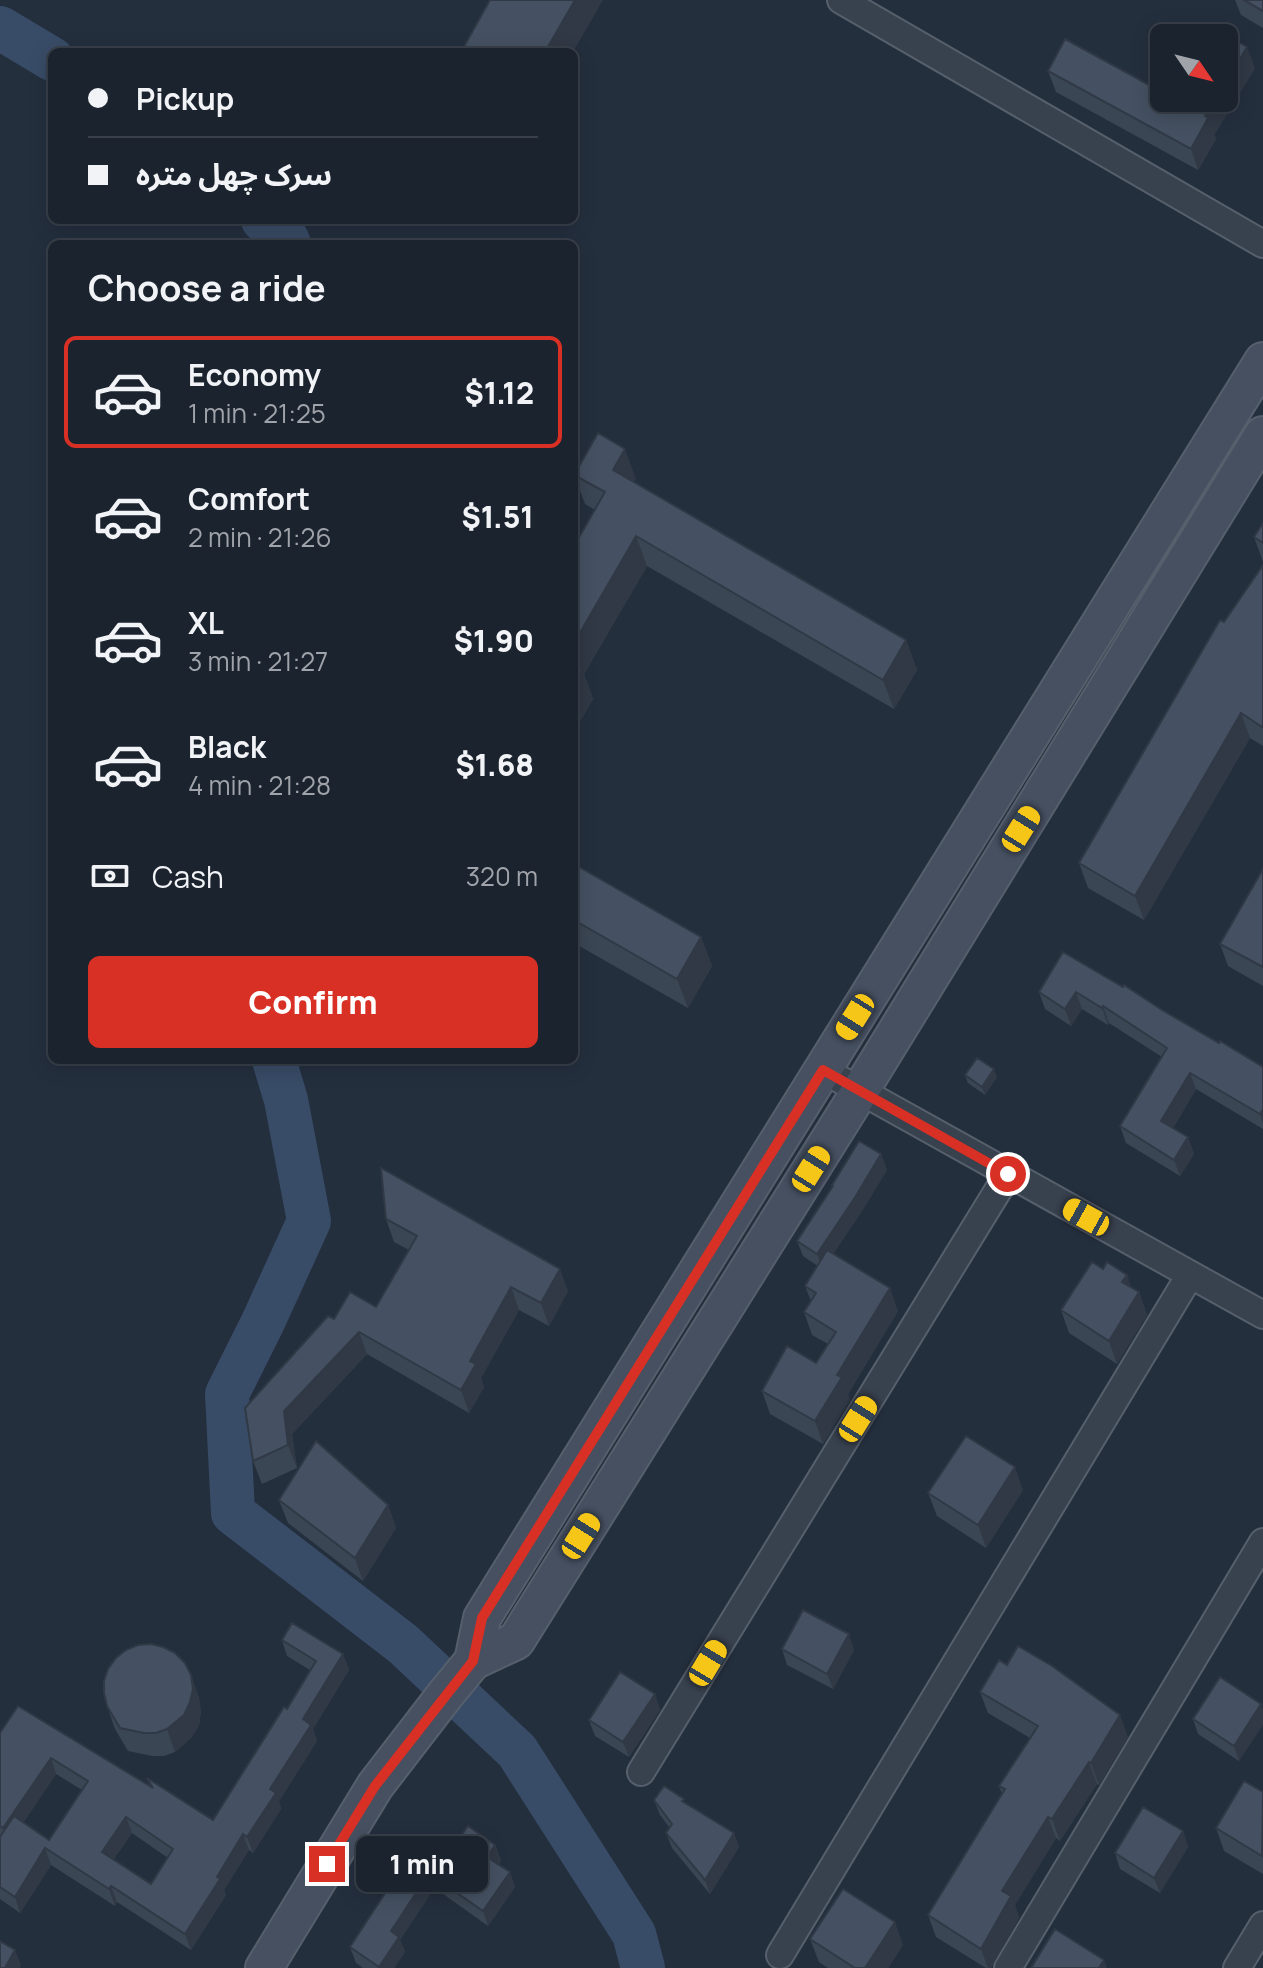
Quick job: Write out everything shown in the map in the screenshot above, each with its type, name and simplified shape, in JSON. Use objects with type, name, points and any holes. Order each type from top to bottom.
[{"type":"street","points":[[841,0],[1263,244]]},
{"type":"street","points":[[473,1661],[482,1618],[1263,361]]},
{"type":"street","points":[[264,1968],[375,1786],[445,1695],[473,1661],[516,1641],[860,1091],[1263,435]]},
{"type":"street","points":[[823,1070],[1263,1315]]},
{"type":"street","points":[[641,1772],[1008,1174]]},
{"type":"street","points":[[780,1955],[1190,1275]]},
{"type":"street","points":[[1008,1968],[1263,1542]]},
{"type":"street","points":[[1237,1968],[1263,1925]]},
{"type":"building","points":[[490,0],[575,0],[547,48],[463,48]]},
{"type":"building","points":[[1244,0],[1263,0],[1263,11]]},
{"type":"building","points":[[1065,39],[1150,85],[1150,112],[1207,112],[1205,116],[1208,118],[1191,149],[1048,71]]},
{"type":"building","points":[[1238,42],[1247,47],[1238,62]]},
{"type":"building","points":[[598,433],[625,449],[613,470],[906,640],[883,680],[636,536],[578,636],[578,539],[605,492],[578,477],[578,468]]},
{"type":"building","points":[[1263,523],[1263,543],[1254,537]]},
{"type":"building","points":[[1263,565],[1263,725],[1241,713],[1135,896],[1079,863],[1220,620],[1224,622]]},
{"type":"building","points":[[578,866],[701,937],[677,979],[578,922]]},
{"type":"building","points":[[1263,869],[1263,967],[1220,944]]},
{"type":"building","points":[[1063,952],[1263,1067],[1263,1109],[1260,1114],[1190,1073],[1161,1121],[1188,1137],[1174,1160],[1120,1126],[1167,1048],[1076,992],[1065,1009],[1039,992]]},
{"type":"building","points":[[977,1058],[994,1069],[982,1087],[965,1075]]},
{"type":"building","points":[[859,1141],[881,1154],[817,1254],[797,1241]]},
{"type":"building","points":[[381,1168],[560,1269],[541,1303],[511,1287],[470,1361],[476,1364],[461,1390],[359,1332],[284,1411],[288,1445],[253,1461],[245,1408],[328,1316],[334,1319],[350,1292],[376,1307],[417,1236],[386,1219]]},
{"type":"building","points":[[827,1250],[890,1288],[837,1375],[842,1377],[815,1421],[762,1391],[787,1346],[816,1363],[836,1332],[804,1312],[816,1293],[805,1286]]},
{"type":"building","points":[[1092,1262],[1103,1269],[1107,1262],[1127,1275],[1122,1282],[1139,1292],[1109,1341],[1061,1310]]},
{"type":"building","points":[[966,1436],[1015,1467],[978,1525],[928,1493]]},
{"type":"building","points":[[316,1441],[388,1505],[355,1558],[279,1500]]},
{"type":"building","points":[[803,1610],[849,1634],[827,1674],[782,1649]]},
{"type":"building","points":[[292,1623],[343,1654],[303,1719],[311,1725],[270,1789],[276,1793],[247,1837],[243,1834],[217,1877],[220,1879],[185,1934],[45,1848],[15,1897],[0,1887],[0,1837],[14,1816],[49,1840],[88,1781],[51,1758],[3,1828],[0,1826],[0,1733],[18,1706],[153,1788],[147,1778],[213,1820],[316,1661],[282,1640]],"holes":[[[126,1817],[173,1849],[151,1884],[102,1852]]]},
{"type":"building","points":[[151,1644],[175,1653],[185,1663],[193,1689],[190,1702],[184,1715],[167,1729],[144,1733],[120,1728],[107,1706],[104,1693],[108,1669],[126,1650]]},
{"type":"building","points":[[1018,1646],[1052,1666],[1120,1715],[1052,1819],[1048,1817],[1002,1891],[1011,1896],[981,1949],[928,1915],[1005,1789],[999,1786],[1038,1726],[980,1692],[999,1660],[1007,1665]]},
{"type":"building","points":[[620,1672],[655,1694],[623,1742],[589,1720]]},
{"type":"building","points":[[1220,1677],[1261,1704],[1234,1746],[1193,1719]]},
{"type":"building","points":[[1244,1781],[1263,1792],[1262,1856],[1216,1828]]},
{"type":"building","points":[[664,1786],[684,1799],[682,1801],[734,1833],[705,1880],[666,1833],[672,1824],[654,1800]]},
{"type":"building","points":[[1143,1807],[1183,1831],[1154,1878],[1115,1853]]},
{"type":"building","points":[[468,1826],[495,1845],[487,1857],[510,1872],[483,1911],[433,1876]]},
{"type":"building","points":[[404,1864],[426,1878],[391,1931],[399,1937],[379,1967],[350,1947]]},
{"type":"building","points":[[843,1889],[895,1922],[865,1968],[855,1968],[810,1939]]},
{"type":"building","points":[[1055,1929],[1104,1960],[1099,1968],[1031,1968]]},
{"type":"building","points":[[0,1941],[15,1950],[5,1968],[0,1968]]},
{"type":"waterway","points":[[0,28],[48,57]]},
{"type":"waterway","points":[[268,224],[287,240]]},
{"type":"waterway","points":[[275,1064],[286,1100],[309,1221],[227,1394],[233,1513],[403,1644],[517,1751],[634,1934],[643,1968]]},
{"type":"route","points":[[327,1864],[375,1786],[473,1661],[482,1618],[823,1070],[1008,1174]]}]
